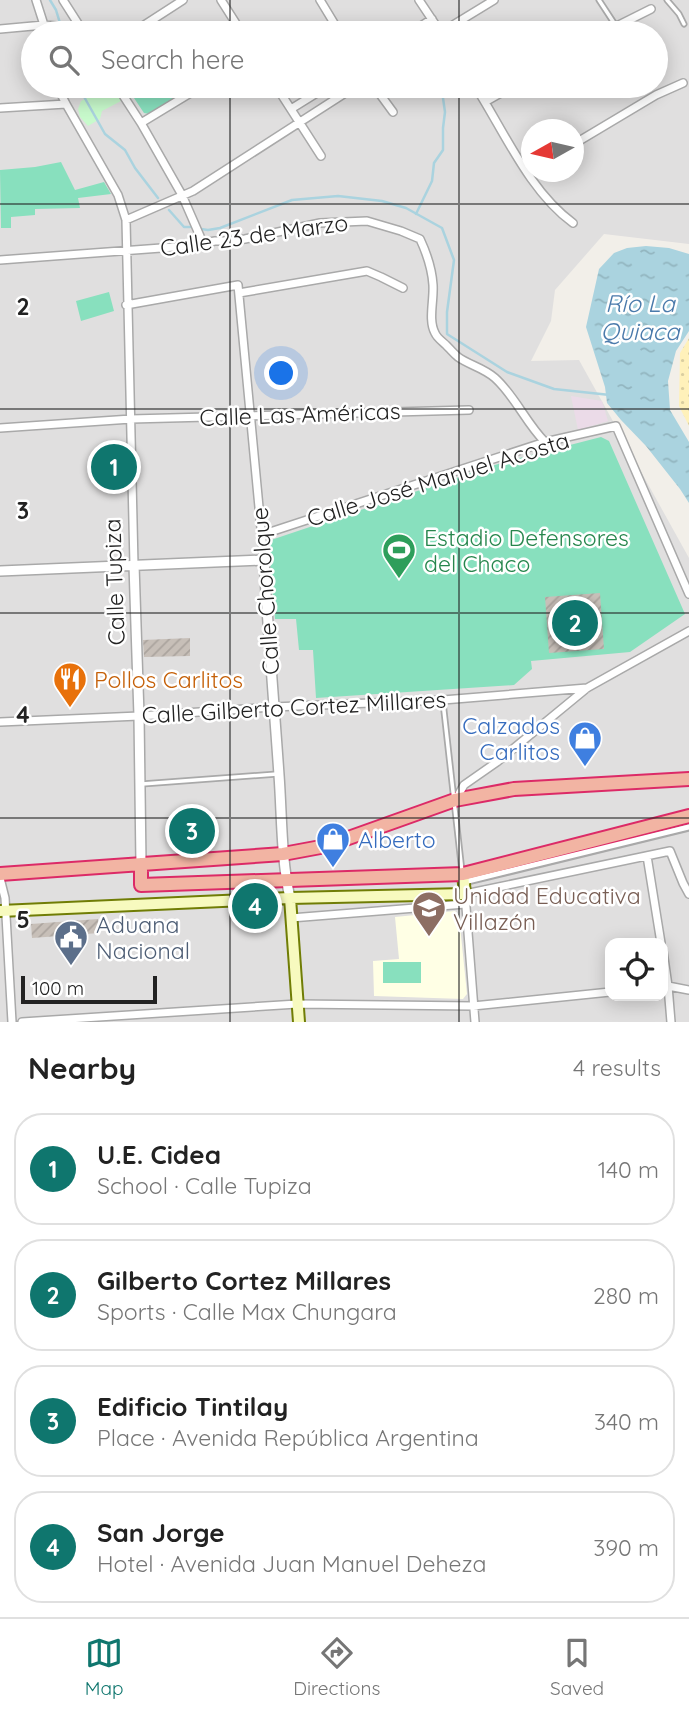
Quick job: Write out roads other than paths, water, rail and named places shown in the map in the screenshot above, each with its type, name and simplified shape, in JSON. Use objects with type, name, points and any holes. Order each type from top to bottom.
[{"type":"highway","points":[[0,876],[284,854],[326,846],[455,800],[514,789],[689,779]]},
{"type":"highway","points":[[286,880],[464,888],[689,816]]},
{"type":"highway","name":"Calle Tupiza","points":[[141,864],[141,885],[286,880]]},
{"type":"main road","points":[[2,912],[464,888]]},
{"type":"main road","points":[[289,898],[299,1022]]},
{"type":"street","points":[[36,0],[43,21]]},
{"type":"street","points":[[63,0],[77,21]]},
{"type":"street","points":[[151,21],[183,0]]},
{"type":"street","points":[[221,0],[234,21]]},
{"type":"street","points":[[320,0],[333,21]]},
{"type":"street","points":[[419,0],[432,19],[429,21]]},
{"type":"street","points":[[460,21],[494,0]]},
{"type":"street","points":[[632,21],[650,9]]},
{"type":"street","points":[[0,29],[21,29]]},
{"type":"street","points":[[668,90],[683,83]]},
{"type":"street","name":"Calle Tupiza","points":[[63,98],[118,195],[126,220],[141,864]]},
{"type":"street","points":[[125,98],[183,195],[203,243]]},
{"type":"street","points":[[141,123],[182,98]]},
{"type":"street","points":[[284,98],[321,156]]},
{"type":"street","points":[[291,109],[309,98]]},
{"type":"street","points":[[126,220],[193,191],[337,98]]},
{"type":"street","points":[[382,98],[393,113]]},
{"type":"street","points":[[482,98],[521,158]]},
{"type":"street","points":[[485,102],[492,98]]},
{"type":"street","points":[[584,138],[653,98]]},
{"type":"street","points":[[0,107],[66,104]]},
{"type":"street","points":[[537,182],[559,213],[573,223]]},
{"type":"street","name":"Calle 23 de Marzo","points":[[0,260],[188,246],[245,239],[320,223],[366,221],[420,239],[431,268],[434,302],[432,320],[435,333],[459,358],[476,365],[495,378],[545,442]]},
{"type":"street","points":[[127,305],[367,271],[402,288]]},
{"type":"street","name":"Calle Chorolque","points":[[239,289],[264,560],[289,898]]},
{"type":"street","name":"Calle Las Américas","points":[[0,428],[131,419],[469,410]]},
{"type":"street","name":"Calle José Manuel Acosta","points":[[261,535],[545,442],[616,426],[689,594]]},
{"type":"street","points":[[0,572],[264,560]]},
{"type":"street","points":[[455,800],[464,785],[497,762],[587,688],[689,631]]},
{"type":"street","name":"Calle Gilberto Cortez Millares","points":[[0,722],[443,700],[587,688]]},
{"type":"street","points":[[464,888],[689,827]]},
{"type":"street","points":[[291,918],[670,851],[689,894]]},
{"type":"street","points":[[647,856],[660,938]]},
{"type":"street","points":[[0,876],[5,898],[2,912],[12,1022]]},
{"type":"street","points":[[464,888],[475,1022]]},
{"type":"street","points":[[668,986],[689,990]]},
{"type":"street","points":[[22,1022],[298,1004],[473,1006],[605,993]]},
{"type":"street","points":[[668,1000],[671,1022]]},
{"type":"street","points":[[148,1013],[148,1022]]},
{"type":"lane","points":[[599,0],[612,21]]},
{"type":"lane","points":[[667,0],[680,14],[684,24]]},
{"type":"lane","points":[[443,700],[464,888]]},
{"type":"lane","points":[[140,784],[279,774]]},
{"type":"water","name":"Río La Quiaca","points":[[627,248],[669,248],[689,254],[689,331],[676,351],[668,381],[670,410],[689,442],[689,503],[646,446],[607,403],[605,387],[586,327],[599,269],[614,253]]},
{"type":"waterway","points":[[50,0],[59,21]]},
{"type":"waterway","points":[[85,98],[105,134],[125,150],[158,198]]},
{"type":"waterway","points":[[416,214],[432,181],[434,163],[443,150],[443,98]]},
{"type":"waterway","points":[[201,229],[220,228],[292,200],[338,196],[382,201],[406,208],[442,228],[454,260],[447,334],[507,372],[554,389],[610,395]]},
{"type":"waterway","points":[[169,210],[184,227],[190,227]]},
{"type":"place","name":"U.E. Cidea","points":[[114,467]]},
{"type":"place","name":"Estadio Defensores del Chaco","points":[[399,580]]},
{"type":"place","name":"Gilberto Cortez Millares","points":[[575,623]]},
{"type":"place","name":"Pollos Carlitos","points":[[70,709]]},
{"type":"place","name":"Calzados Carlitos","points":[[585,768]]},
{"type":"place","name":"Edificio Tintilay","points":[[192,831]]},
{"type":"place","name":"Alberto","points":[[333,869]]},
{"type":"place","name":"San Jorge","points":[[255,906]]},
{"type":"place","name":"Unidad Educativa Villazón","points":[[429,938]]},
{"type":"place","name":"Aduana Nacional","points":[[71,967]]}]
